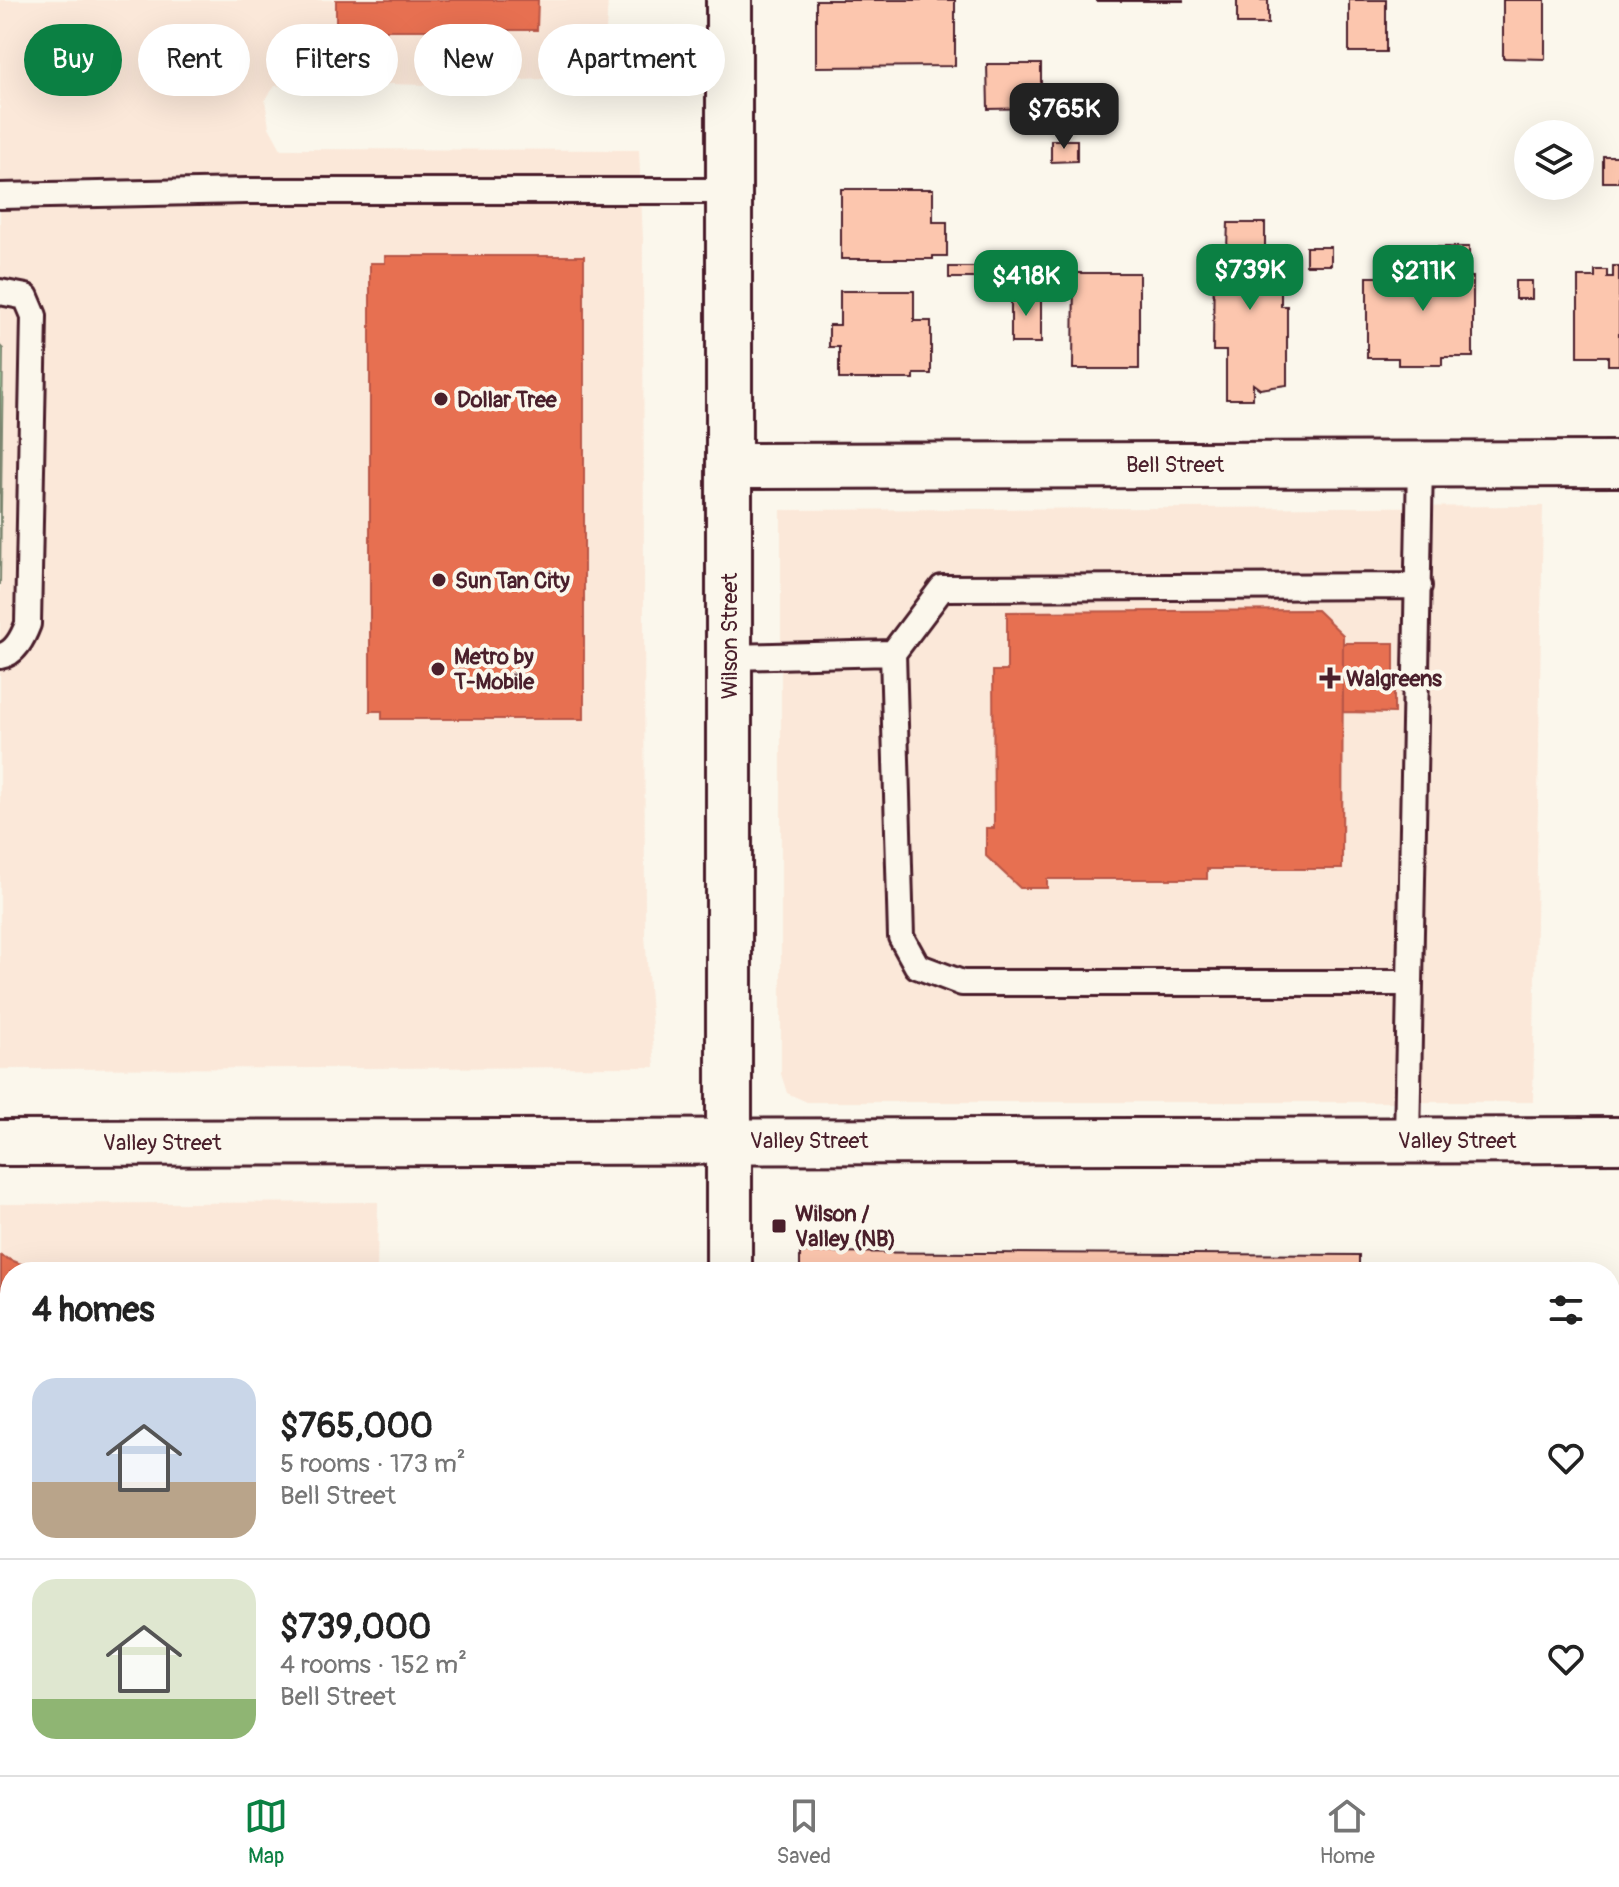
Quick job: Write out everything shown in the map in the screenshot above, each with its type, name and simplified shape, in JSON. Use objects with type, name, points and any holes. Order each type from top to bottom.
[{"type":"street","name":"Wilson Street","points":[[729,0],[729,1262]]},
{"type":"street","name":"Bell Street","points":[[730,466],[1619,464]]},
{"type":"street","name":"Valley Street","points":[[0,1143],[1619,1140]]},
{"type":"lane","points":[[0,196],[246,191],[729,191]]},
{"type":"lane","points":[[0,292],[26,297],[34,316],[28,624],[22,641],[6,655],[0,656]]},
{"type":"lane","points":[[1407,1140],[1420,463]]},
{"type":"lane","points":[[1410,983],[962,983],[917,966],[901,937],[893,653],[942,588],[1419,586]]},
{"type":"lane","points":[[729,657],[893,653]]},
{"type":"shaded area","points":[[0,0],[608,0],[606,24],[538,24],[538,79],[522,80],[522,24],[414,24],[414,85],[398,84],[398,24],[266,24],[268,96],[265,100],[269,127],[281,149],[639,150],[643,239],[645,935],[655,1067],[0,1069]]},
{"type":"shaded area","points":[[1543,506],[1533,1102],[807,1102],[787,1093],[781,1074],[781,510]]},
{"type":"shaded area","points":[[378,1202],[377,1262],[0,1262],[0,1204]]},
{"type":"green space","points":[[0,346],[3,349],[0,585]]},
{"type":"building: Shops","points":[[336,0],[538,0],[537,30],[522,30],[522,24],[414,24],[414,30],[398,30],[398,24],[336,24]]},
{"type":"building: Shops","points":[[385,256],[584,256],[584,719],[382,719],[382,711],[370,711],[370,263],[385,263]]},
{"type":"building: Shops","name":"Walgreens","points":[[1317,610],[1343,635],[1342,869],[1207,869],[1207,879],[1047,879],[1047,888],[1020,888],[986,856],[986,828],[994,828],[993,671],[1007,671],[1007,612]]},
{"type":"building: Shops","points":[[1343,643],[1394,643],[1394,713],[1343,712]]},
{"type":"building: Shops","points":[[1,1256],[16,1262],[1,1262]]},
{"type":"building: Other","points":[[816,0],[955,0],[955,66],[816,67]]},
{"type":"building: Other","points":[[1183,0],[1183,1],[1096,1]]},
{"type":"building: Other","points":[[1237,0],[1268,0],[1268,24],[1237,24]]},
{"type":"building: Other","points":[[1349,0],[1386,0],[1386,52],[1349,52]]},
{"type":"building: Other","points":[[1503,0],[1545,0],[1545,59],[1503,58]]},
{"type":"building: Other","points":[[987,64],[1041,64],[1041,108],[988,109]]},
{"type":"building: Other","points":[[1051,140],[1077,140],[1077,161],[1051,162]]},
{"type":"building: Other","points":[[1603,156],[1619,156],[1619,182],[1603,182]]},
{"type":"building: Other","points":[[841,189],[933,189],[933,222],[947,222],[947,256],[933,256],[933,259],[841,259]]},
{"type":"building: Other","points":[[1228,223],[1265,223],[1265,247],[1281,247],[1281,306],[1287,306],[1287,385],[1260,389],[1253,384],[1253,399],[1226,399],[1226,351],[1213,351],[1214,248],[1227,248]]},
{"type":"building: Other","points":[[1306,247],[1331,247],[1331,265],[1306,265]]},
{"type":"building: Other","points":[[1438,247],[1469,247],[1469,277],[1473,277],[1473,357],[1442,357],[1442,365],[1398,365],[1398,358],[1367,358],[1367,277],[1438,277]]},
{"type":"building: Other","points":[[1613,266],[1619,266],[1619,365],[1608,365],[1608,356],[1578,356],[1578,277],[1595,277],[1595,270],[1607,270],[1607,277],[1613,277]]},
{"type":"building: Other","points":[[949,267],[979,267],[979,278],[949,278]]},
{"type":"building: Other","points":[[981,267],[1011,267],[1011,278],[981,278]]},
{"type":"building: Other","points":[[1074,273],[1139,273],[1139,369],[1073,369]]},
{"type":"building: Other","points":[[1515,281],[1532,281],[1532,299],[1515,299]]},
{"type":"building: Other","points":[[840,291],[914,291],[914,321],[931,321],[931,374],[914,374],[914,379],[839,379],[839,347],[829,347],[829,325],[840,325]]},
{"type":"building: Other","points":[[1011,292],[1041,292],[1041,343],[1011,343]]},
{"type":"building: Other","points":[[800,1252],[1359,1255],[1359,1262],[800,1262]]},
{"type":"place","name":"Dollar Tree","points":[[441,399]]},
{"type":"place","name":"Sun Tan City","points":[[439,580]]},
{"type":"place","name":"Metro by T-Mobile","points":[[438,669]]},
{"type":"place","name":"Walgreens","points":[[1330,678]]},
{"type":"place","name":"Wilson / Valley (NB)","points":[[779,1226]]}]
